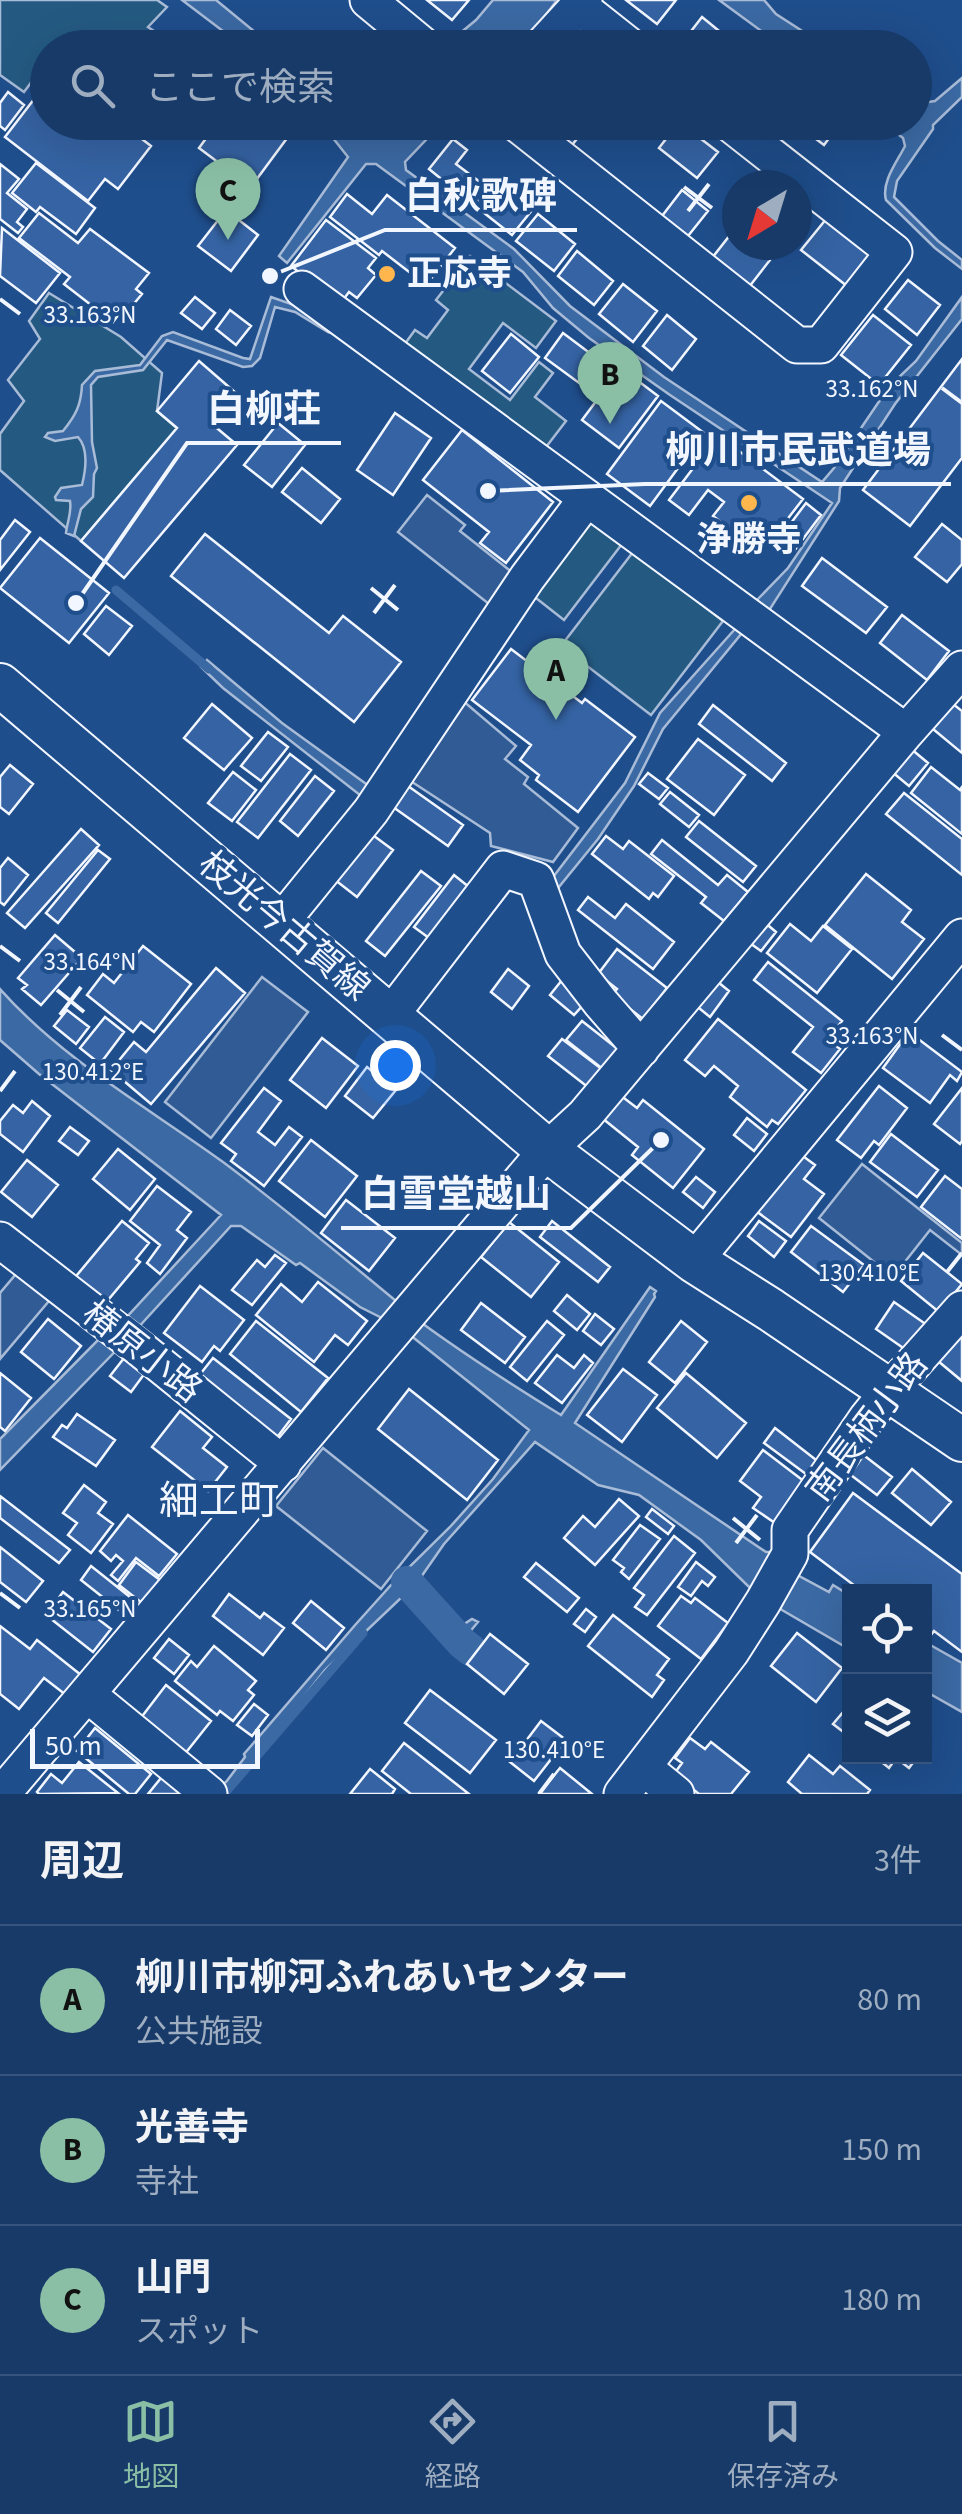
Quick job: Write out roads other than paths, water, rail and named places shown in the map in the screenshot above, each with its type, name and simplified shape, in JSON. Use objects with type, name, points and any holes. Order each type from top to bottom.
[{"type":"main road","name":"枝光今古賀線","points":[[0,685],[547,1150],[694,1261],[962,1440]]},
{"type":"street","points":[[368,0],[404,30]]},
{"type":"street","points":[[556,30],[581,3],[612,30]]},
{"type":"street","points":[[537,140],[796,344],[821,345],[894,252],[751,140]]},
{"type":"street","points":[[302,289],[906,732]]},
{"type":"street","points":[[281,922],[375,805],[527,578],[587,498]]},
{"type":"street","points":[[2,1794],[547,1150],[584,1115],[641,1049],[906,732],[958,682]]},
{"type":"street","points":[[390,1016],[504,869],[536,880],[563,954],[600,1004],[641,1049]]},
{"type":"street","points":[[694,1261],[962,937]]},
{"type":"street","name":"椿原小路","points":[[0,1240],[283,1464]]},
{"type":"street","name":"南長柄小路","points":[[633,1780],[731,1652],[764,1602],[790,1554],[790,1530],[888,1392],[962,1309]]},
{"type":"street","points":[[87,1694],[207,1792]]},
{"type":"street","points":[[633,1780],[676,1794]]},
{"type":"waterway","points":[[116,590],[209,669]]},
{"type":"waterway","points":[[407,1582],[471,1650]]},
{"type":"waterway","points":[[224,1794],[363,1633]]},
{"type":"place","name":"山門","points":[[228,240]]},
{"type":"place","name":"正応寺","points":[[387,274]]},
{"type":"place","name":"白秋歌碑","points":[[270,276]]},
{"type":"place","name":"光善寺","points":[[610,424]]},
{"type":"place","name":"柳川市民武道場","points":[[488,491]]},
{"type":"place","name":"浄勝寺","points":[[749,503]]},
{"type":"place","name":"白柳荘","points":[[76,603]]},
{"type":"place","name":"柳川市柳河ふれあいセンター","points":[[556,720]]},
{"type":"place","name":"白雪堂越山","points":[[661,1140]]},
{"type":"district","name":"細工町","points":[[219,1501]]}]
